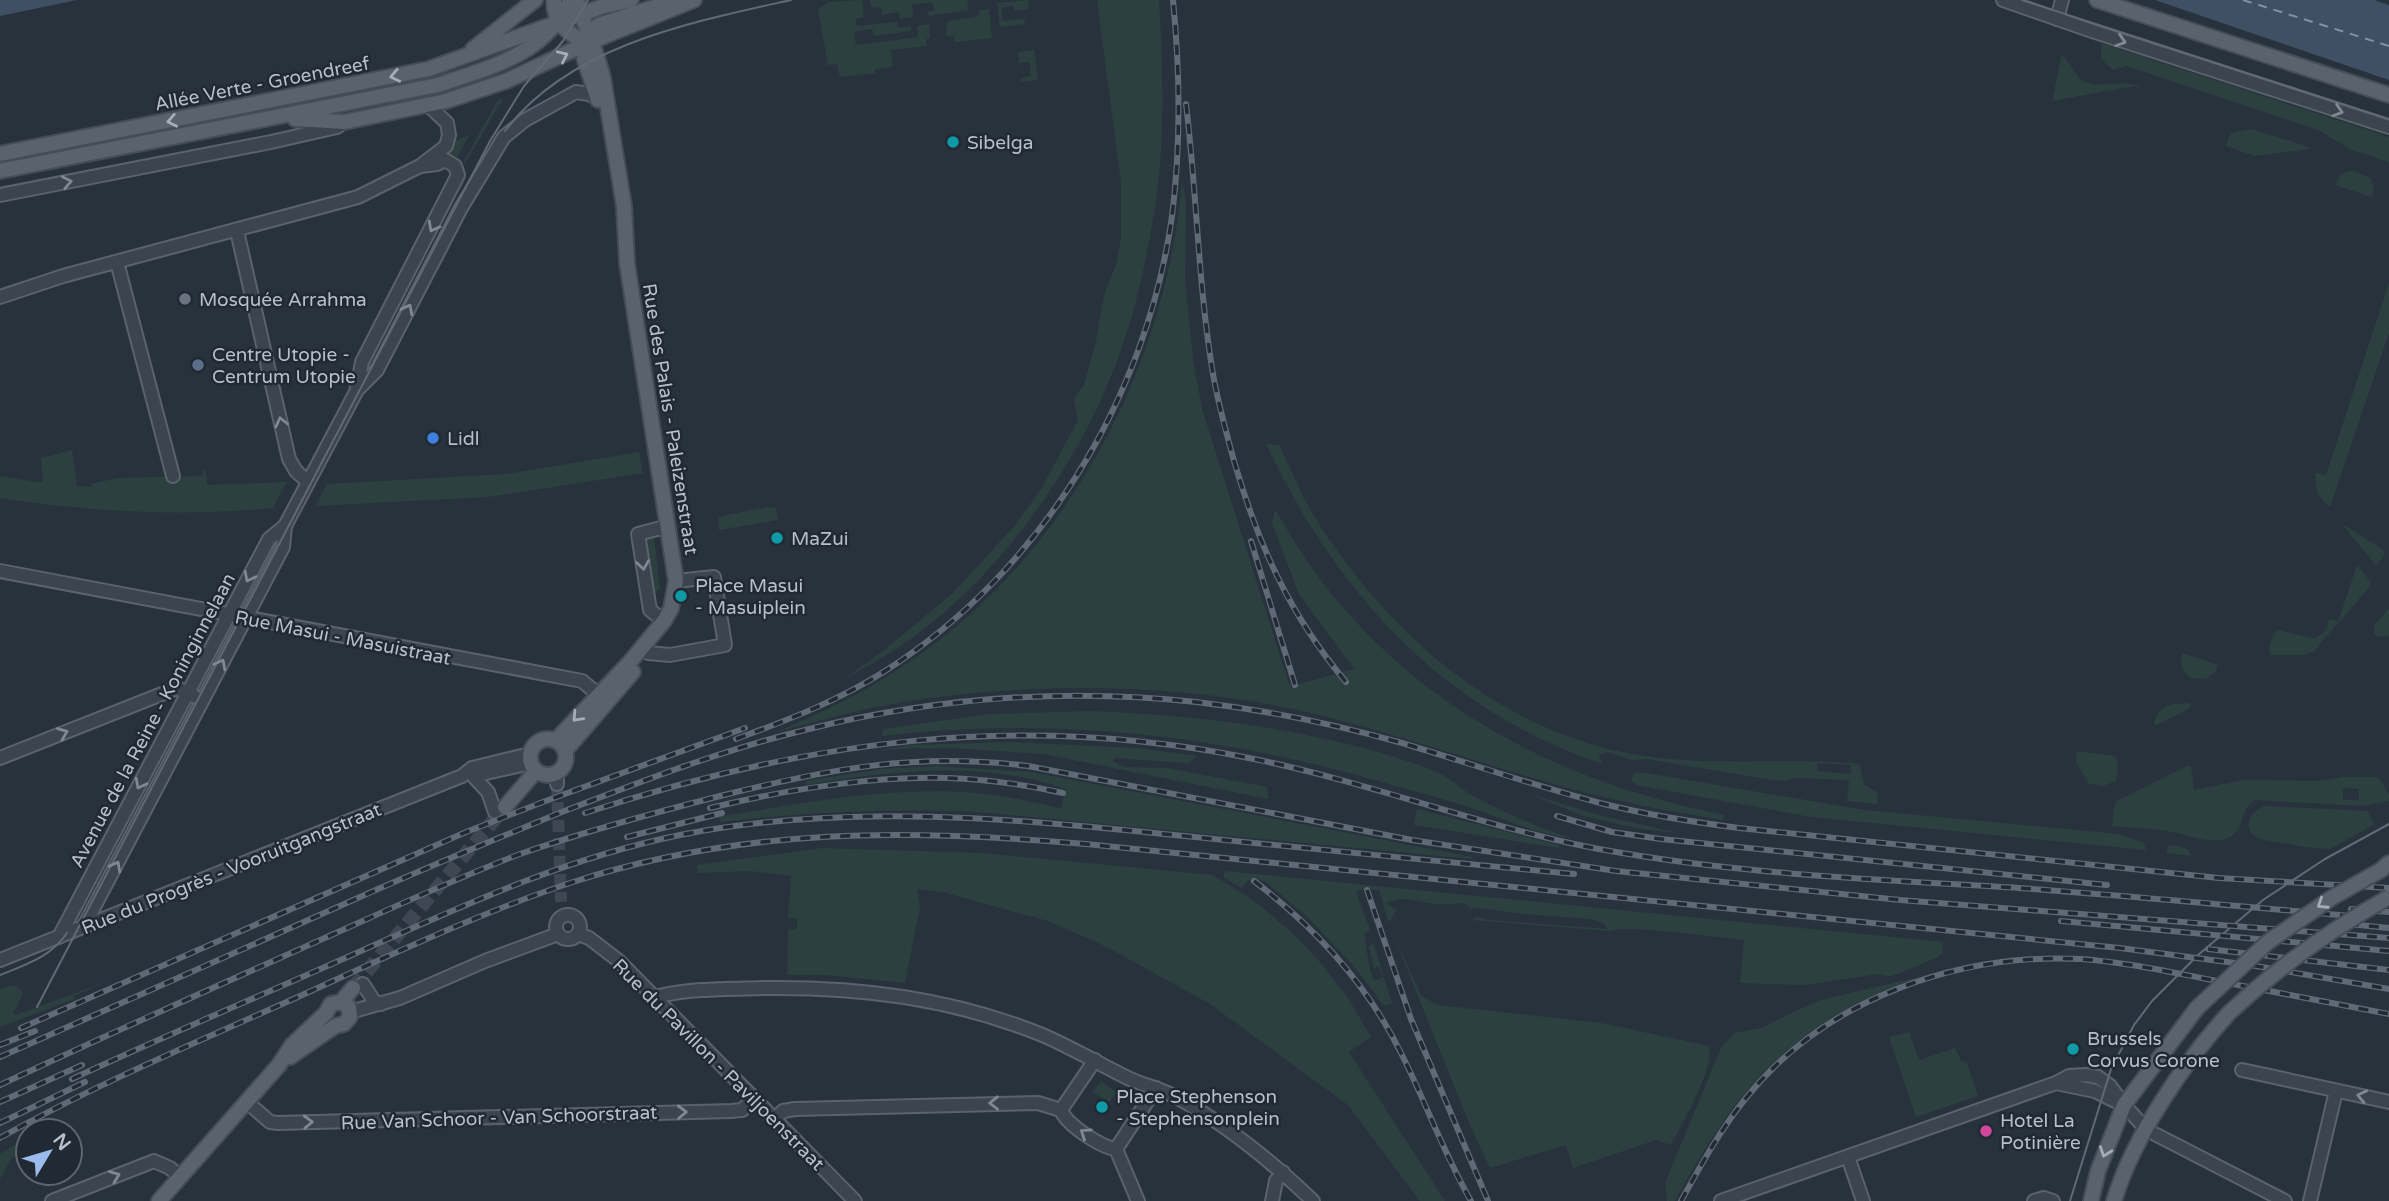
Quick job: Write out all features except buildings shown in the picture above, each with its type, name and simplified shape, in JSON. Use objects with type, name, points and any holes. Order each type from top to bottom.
[{"type":"main road","points":[[461,58],[536,0]]},
{"type":"main road","points":[[554,0],[558,23],[569,32],[589,40],[610,36],[695,0]]},
{"type":"main road","points":[[558,23],[571,0]]},
{"type":"main road","points":[[577,0],[589,40]]},
{"type":"main road","points":[[282,117],[438,85],[516,57],[529,41],[558,23],[601,7],[631,0]]},
{"type":"main road","points":[[589,40],[599,25],[674,0]]},
{"type":"main road","points":[[2097,0],[2389,95]]},
{"type":"main road","name":"Allée Verte - Groendreef","points":[[0,171],[282,117],[344,122],[428,105],[506,81],[589,40]]},
{"type":"main road","name":"Rue des Palais - Paleizenstraat","points":[[589,40],[584,58],[598,99],[627,264]]},
{"type":"main road","name":"Rue des Palais - Paleizenstraat","points":[[560,746],[599,695],[664,621],[671,609],[676,581],[627,264],[624,206],[603,78],[598,58],[589,40]]},
{"type":"main road","name":"Allée Verte - Groendreef","points":[[0,154],[429,69],[529,41]]},
{"type":"main road","name":"Rue des Palais - Paleizenstraat","points":[[560,746],[599,712],[648,653],[662,631],[664,621]]},
{"type":"main road","points":[[599,695],[599,712]]},
{"type":"main road","points":[[500,810],[532,763],[532,749],[540,741],[560,746],[566,759],[557,778],[532,763]]},
{"type":"main road","points":[[2091,1201],[2098,1171],[2124,1105],[2197,1008],[2268,942],[2333,897],[2386,867]]},
{"type":"main road","points":[[2114,1201],[2122,1177],[2188,1060],[2229,1013],[2297,954],[2330,931],[2389,897]]},
{"type":"main road","points":[[282,1061],[335,1026],[348,1021],[346,1007],[358,986]]},
{"type":"main road","points":[[159,1201],[282,1061],[292,1045],[326,1013],[331,1004],[346,1007]]},
{"type":"main road","points":[[326,1013],[335,1026]]},
{"type":"street","points":[[2003,0],[2389,127]]},
{"type":"street","points":[[2057,19],[2062,0]]},
{"type":"street","name":"Avenue de la Reine - Koninginnelaan","points":[[84,926],[283,547],[285,527],[308,482],[356,392],[377,370],[461,208],[503,138],[525,120],[576,92],[598,99]]},
{"type":"street","points":[[0,297],[63,276],[358,197],[420,166],[437,164],[449,135],[447,123],[428,105]]},
{"type":"street","name":"Allée Verte - Groendreef","points":[[0,195],[271,142],[337,127],[344,122]]},
{"type":"street","name":"Avenue de la Reine - Koninginnelaan","points":[[356,392],[362,362],[458,175],[455,166],[441,156]]},
{"type":"street","points":[[237,230],[289,459],[296,471],[308,482]]},
{"type":"street","points":[[117,262],[173,476]]},
{"type":"street","name":"Avenue de la Reine - Koninginnelaan","points":[[59,937],[269,539],[285,527]]},
{"type":"street","points":[[664,621],[650,610],[638,534],[657,528],[669,528]]},
{"type":"street","name":"Rue Masui - Masuistraat","points":[[0,571],[582,681],[599,695]]},
{"type":"street","points":[[648,653],[670,655],[725,645],[714,577],[676,581]]},
{"type":"street","points":[[0,758],[177,688],[202,700]]},
{"type":"street","name":"Rue du Progrès - Vooruitgangstraat","points":[[0,960],[468,776],[472,768],[532,763]]},
{"type":"street","points":[[468,776],[488,792],[500,810]]},
{"type":"street","points":[[346,1007],[382,1004],[400,998],[485,961],[558,934],[568,939],[578,934],[579,920],[564,908],[556,925],[558,934]]},
{"type":"street","name":"Rue du Pavillon - Paviljoenstraat","points":[[578,934],[589,938],[619,961],[855,1201]]},
{"type":"street","points":[[358,986],[374,1001],[382,1004]]},
{"type":"street","points":[[655,997],[684,990],[848,989],[898,995],[993,1017],[1040,1034],[1131,1079],[1174,1096],[1234,1135],[1283,1172],[1313,1201]]},
{"type":"street","points":[[1060,1110],[1095,1060]]},
{"type":"street","points":[[2242,1070],[2389,1102]]},
{"type":"street","points":[[1721,1201],[2056,1083],[2069,1076],[2086,1075],[2098,1077],[2110,1086],[2147,1130],[2285,1201]]},
{"type":"street","points":[[1116,1149],[1156,1088]]},
{"type":"street","points":[[2310,1201],[2336,1090]]},
{"type":"street","name":"Rue Van Schoor - Van Schoorstraat","points":[[247,1102],[270,1122],[278,1123],[732,1111],[741,1110],[754,1099]]},
{"type":"street","points":[[775,1119],[783,1111],[795,1109],[1038,1103],[1060,1110],[1064,1119],[1107,1148],[1116,1149]]},
{"type":"street","points":[[1116,1149],[1138,1201]]},
{"type":"street","points":[[1848,1157],[1863,1201]]},
{"type":"street","points":[[52,1201],[154,1161],[163,1164],[180,1177]]},
{"type":"street","points":[[1272,1201],[1276,1181],[1283,1172]]},
{"type":"street","points":[[1757,1201],[1762,1187]]},
{"type":"street","points":[[2035,1201],[2044,1198],[2053,1201]]},
{"type":"shaded area","points":[[862,0],[864,17],[855,19],[857,26],[897,22],[898,28],[911,26],[911,31],[874,36],[872,29],[854,32],[856,45],[918,37],[917,26],[929,24],[930,38],[926,39],[927,46],[891,50],[893,67],[875,69],[875,73],[840,77],[837,64],[828,65],[818,9],[828,2]]},
{"type":"shaded area","points":[[870,0],[967,0],[969,10],[928,16],[928,12],[934,10],[932,2],[912,5],[913,17],[900,19],[899,12],[882,15],[881,7],[872,8]]},
{"type":"shaded area","points":[[1028,0],[1029,9],[1014,11],[1013,6],[1001,8],[1003,21],[1024,19],[1025,24],[1000,27],[997,3]]},
{"type":"shaded area","points":[[1097,0],[1159,0],[1161,49],[1162,127],[1156,201],[1136,302],[1110,378],[1091,421],[1067,463],[1041,504],[1011,543],[945,612],[901,646],[841,681],[879,654],[953,593],[1016,524],[1043,486],[1078,420],[1074,399],[1084,385],[1096,341],[1104,295],[1116,265],[1121,238],[1121,183]]},
{"type":"shaded area","points":[[989,9],[992,38],[955,42],[954,36],[946,36],[948,21],[979,16],[979,10]]},
{"type":"shaded area","points":[[2101,43],[2389,137],[2389,162],[2352,150],[2318,130],[2127,66],[2113,70],[2101,59]]},
{"type":"shaded area","points":[[1034,50],[1038,80],[1021,82],[1021,78],[1031,76],[1029,62],[1019,63],[1018,52]]},
{"type":"shaded area","points":[[2062,54],[2082,80],[2096,84],[2128,84],[2141,88],[2134,86],[2052,101]]},
{"type":"shaded area","points":[[498,100],[502,100],[464,165]]},
{"type":"shaded area","points":[[2251,129],[2310,149],[2255,156],[2226,146],[2230,133]]},
{"type":"shaded area","points":[[469,135],[457,157],[446,153],[451,143]]},
{"type":"shaded area","points":[[2352,170],[2370,178],[2374,188],[2372,197],[2335,185],[2341,174]]},
{"type":"shaded area","points":[[1182,181],[1186,201],[1185,279],[1193,360],[1202,409],[1289,684],[1296,685],[1354,669],[1299,594],[1272,523],[1275,510],[1309,564],[1349,614],[1393,658],[1440,697],[1492,730],[1546,758],[1603,782],[1663,801],[1724,815],[1723,820],[1633,804],[1563,787],[1324,716],[1234,699],[1183,693],[1077,688],[972,693],[872,708],[774,733],[849,698],[919,655],[973,612],[1022,562],[1065,507],[1102,447],[1132,383],[1156,317],[1173,250]]},
{"type":"shaded area","points":[[2389,283],[2389,333],[2330,507],[2318,492],[2316,473],[2326,475]]},
{"type":"shaded area","points":[[1266,444],[1279,445],[1317,520],[1352,571],[1385,610],[1460,678],[1502,705],[1547,728],[1594,745],[1644,756],[1696,761],[1826,762],[1860,765],[1864,784],[1878,793],[1877,804],[1847,801],[1849,780],[1773,780],[1647,759],[1631,760],[1607,752],[1599,758],[1603,764],[1545,741],[1493,712],[1445,679],[1401,640],[1362,597],[1326,550],[1294,499]],"holes":[[[1817,763],[1851,765],[1851,774],[1817,771]]]},
{"type":"shaded area","points":[[72,450],[77,486],[92,487],[92,484],[117,478],[203,476],[203,471],[206,470],[207,485],[287,482],[273,508],[239,511],[136,512],[0,498],[0,476],[43,483],[41,458]]},
{"type":"shaded area","points":[[639,452],[643,473],[488,497],[315,506],[327,484],[506,474]]},
{"type":"shaded area","points":[[768,507],[776,508],[778,520],[719,530],[718,517]]},
{"type":"shaded area","points":[[2341,523],[2383,550],[2385,554],[2376,565]]},
{"type":"shaded area","points":[[654,537],[660,588],[652,596],[645,538]]},
{"type":"shaded area","points":[[2357,565],[2371,585],[2313,652],[2303,655],[2270,655],[2271,641],[2278,630],[2315,639],[2326,630],[2330,619],[2338,622]]},
{"type":"shaded area","points":[[2389,608],[2389,636],[2378,637],[2374,633],[2374,626]]},
{"type":"shaded area","points":[[2182,653],[2218,665],[2216,671],[2206,679],[2191,678],[2182,667]]},
{"type":"shaded area","points":[[2188,703],[2190,708],[2154,724],[2162,709]]},
{"type":"shaded area","points":[[1092,711],[1265,727],[1392,756],[1433,770],[1497,808],[1571,838],[1536,831],[1450,801],[1299,760],[1181,739],[1062,729],[1002,728],[882,736],[883,729],[989,714]]},
{"type":"shaded area","points":[[1010,742],[1137,748],[1198,756],[1189,763],[1114,758],[1113,761],[1124,767],[1167,768],[1267,787],[1268,799],[1044,754],[952,748],[874,751],[910,745]]},
{"type":"shaded area","points":[[2077,751],[2115,756],[2118,762],[2116,781],[2103,786],[2088,783],[2076,761]]},
{"type":"shaded area","points":[[2189,765],[2194,790],[2243,780],[2320,781],[2343,777],[2378,777],[2389,794],[2389,801],[2363,806],[2255,800],[2247,808],[2236,832],[2226,839],[2218,840],[2112,826],[2117,801]],"holes":[[[2343,788],[2359,789],[2359,800],[2343,800]]]},
{"type":"shaded area","points":[[938,766],[1031,772],[1473,859],[979,812],[850,812],[720,822],[719,817],[782,806],[911,792],[987,794],[1061,808],[1066,789],[1003,774],[937,770],[871,775],[806,785],[806,781],[882,769]]},
{"type":"shaded area","points":[[1635,773],[1865,810],[2119,834],[2144,843],[2146,850],[1811,817],[1636,785],[1631,779]]},
{"type":"shaded area","points":[[1527,793],[1599,815],[1678,833],[1641,829],[1583,816]]},
{"type":"shaded area","points":[[2263,806],[2367,811],[2375,824],[2330,849],[2306,847],[2259,839],[2251,833],[2248,826],[2251,816]]},
{"type":"shaded area","points":[[1417,809],[1559,845],[1559,848],[1414,825]]},
{"type":"shaded area","points":[[2175,845],[2189,850],[2191,856],[2166,853],[2168,846]]},
{"type":"shaded area","points":[[822,848],[982,853],[1213,875],[1253,900],[1289,930],[1319,961],[1346,995],[1371,1037],[1349,1052],[1445,1201],[1420,1201],[1348,1105],[1210,1004],[1107,947],[1048,921],[942,892],[917,889],[920,907],[905,983],[826,975],[787,975],[788,930],[797,929],[797,918],[788,918],[791,876],[751,871],[698,873],[697,865]]},
{"type":"shaded area","points":[[1224,871],[1943,942],[1943,950],[1942,954],[1934,959],[1890,976],[1879,974],[1805,985],[1740,983],[1744,940],[1653,930],[1610,931],[1471,920],[1477,917],[1608,929],[1603,923],[1590,919],[1471,909],[1464,903],[1439,904],[1405,899],[1386,903],[1397,910],[1389,923],[1379,890],[1363,889],[1356,892],[1370,930],[1364,934],[1370,970],[1374,981],[1383,977],[1378,966],[1374,968],[1369,947],[1373,942],[1392,1003],[1384,1006],[1353,965],[1306,916],[1265,881],[1248,880],[1242,888],[1224,878]]},
{"type":"shaded area","points":[[1393,934],[1421,995],[1437,1005],[1601,1023],[1709,1046],[1710,1056],[1703,1081],[1671,1145],[1656,1140],[1573,1168],[1566,1145],[1490,1168],[1467,1118]]},
{"type":"shaded area","points":[[1918,977],[1835,1016],[1802,1038],[1773,1063],[1722,1123],[1675,1201],[1667,1201],[1665,1183],[1721,1048],[1734,1033],[1761,1028],[1817,1001]]},
{"type":"shaded area","points":[[105,982],[67,999],[74,996],[75,999],[0,1027],[0,989],[14,985],[22,991],[13,1014],[16,1015]]},
{"type":"shaded area","points":[[1909,1032],[1919,1060],[1955,1048],[1961,1061],[1967,1063],[1978,1096],[1916,1117],[1889,1037]]},
{"type":"shaded area","points":[[1101,1081],[1116,1092],[1109,1103],[1093,1092]]},
{"type":"shaded area","points":[[14,1146],[14,1156],[0,1179],[0,1154]]},
{"type":"water","points":[[0,0],[77,0],[0,16]]},
{"type":"water","points":[[2155,0],[2374,0],[2389,5],[2389,80]]},
{"type":"ferry route","points":[[2243,0],[2389,46]]},
{"type":"tunnel","points":[[557,784],[561,902]]},
{"type":"tunnel","points":[[353,988],[505,807]]},
{"type":"tram line","points":[[37,1007],[490,141],[524,86],[563,41],[588,0]]},
{"type":"tram line","points":[[505,131],[532,102],[563,77],[598,58],[674,28],[791,0]]},
{"type":"tram line","points":[[2022,0],[2389,119]]},
{"type":"tram line","points":[[2070,1201],[2111,1069],[2134,1025],[2152,1001],[2198,955],[2263,900],[2325,859],[2389,824]]},
{"type":"tram line","points":[[0,975],[45,954],[67,933]]},
{"type":"railway","points":[[736,739],[849,692],[885,671],[941,631],[992,584],[1037,532],[1077,475],[1111,414],[1138,350],[1159,283],[1172,216],[1177,162],[1178,81],[1173,0]]},
{"type":"railway","points":[[1186,104],[1208,341],[1217,396],[1234,461],[1254,522],[1278,578],[1308,631],[1346,682]]},
{"type":"railway","points":[[1251,541],[1295,685]]},
{"type":"railway","points":[[0,1057],[404,878],[562,812],[652,778],[743,747],[853,719],[950,703],[999,699],[1048,696],[1147,698],[1274,713],[1402,743],[1604,804],[1722,826],[2219,878],[2389,888]]},
{"type":"railway","points":[[21,1028],[466,832],[745,728]]},
{"type":"railway","points":[[585,813],[751,767],[834,751],[916,741],[999,736],[1083,737],[1168,745],[1254,759],[1346,781],[1483,821],[1575,844],[1721,867],[2062,891],[2362,917]]},
{"type":"railway","points":[[0,1085],[414,898],[520,854],[620,823],[760,786],[836,771],[910,762],[987,762],[1028,766],[1412,840],[1616,871],[1900,900],[2389,938]]},
{"type":"railway","points":[[710,808],[804,789],[904,778],[979,780],[1063,793]]},
{"type":"railway","points":[[627,837],[722,813]]},
{"type":"railway","points":[[72,1079],[425,922],[550,872],[636,845],[743,825],[869,816],[995,820],[1574,874]]},
{"type":"railway","points":[[1557,816],[1612,832],[1661,839],[2107,885]]},
{"type":"railway","points":[[0,1138],[71,1100],[144,1066],[430,937],[501,908],[573,882],[637,864],[700,851],[827,837],[955,836],[1086,844],[2120,948],[2250,965],[2389,989]]},
{"type":"railway","points":[[1254,881],[1319,938],[1373,1005],[1402,1055],[1471,1201]]},
{"type":"railway","points":[[1367,890],[1411,1019],[1488,1201]]},
{"type":"railway","points":[[2351,909],[2389,912]]},
{"type":"railway","points":[[2061,921],[2389,951]]},
{"type":"railway","points":[[2349,924],[2389,928]]},
{"type":"railway","points":[[2208,949],[2389,970]]},
{"type":"railway","points":[[1681,1201],[1728,1123],[1746,1098],[1778,1063],[1814,1034],[1854,1009],[1897,989],[1941,974],[1987,964],[2034,959],[2097,960],[2389,1014]]},
{"type":"railway","points":[[0,1045],[35,1031]]},
{"type":"railway","points":[[0,1102],[82,1065]]},
{"type":"railway","points":[[0,1123],[85,1082]]},
{"type":"place","name":"Sibelga","points":[[953,142]]},
{"type":"place","name":"Mosquée Arrahma","points":[[185,299]]},
{"type":"place","name":"Centre Utopie - Centrum Utopie","points":[[198,365]]},
{"type":"place","name":"Lidl","points":[[433,438]]},
{"type":"place","name":"MaZui","points":[[777,538]]},
{"type":"place","name":"Place Masui - Masuiplein","points":[[681,596]]},
{"type":"place","name":"Brussels Corvus Corone","points":[[2073,1049]]},
{"type":"place","name":"Place Stephenson - Stephensonplein","points":[[1102,1107]]},
{"type":"place","name":"Hotel La Potinière","points":[[1986,1131]]}]
